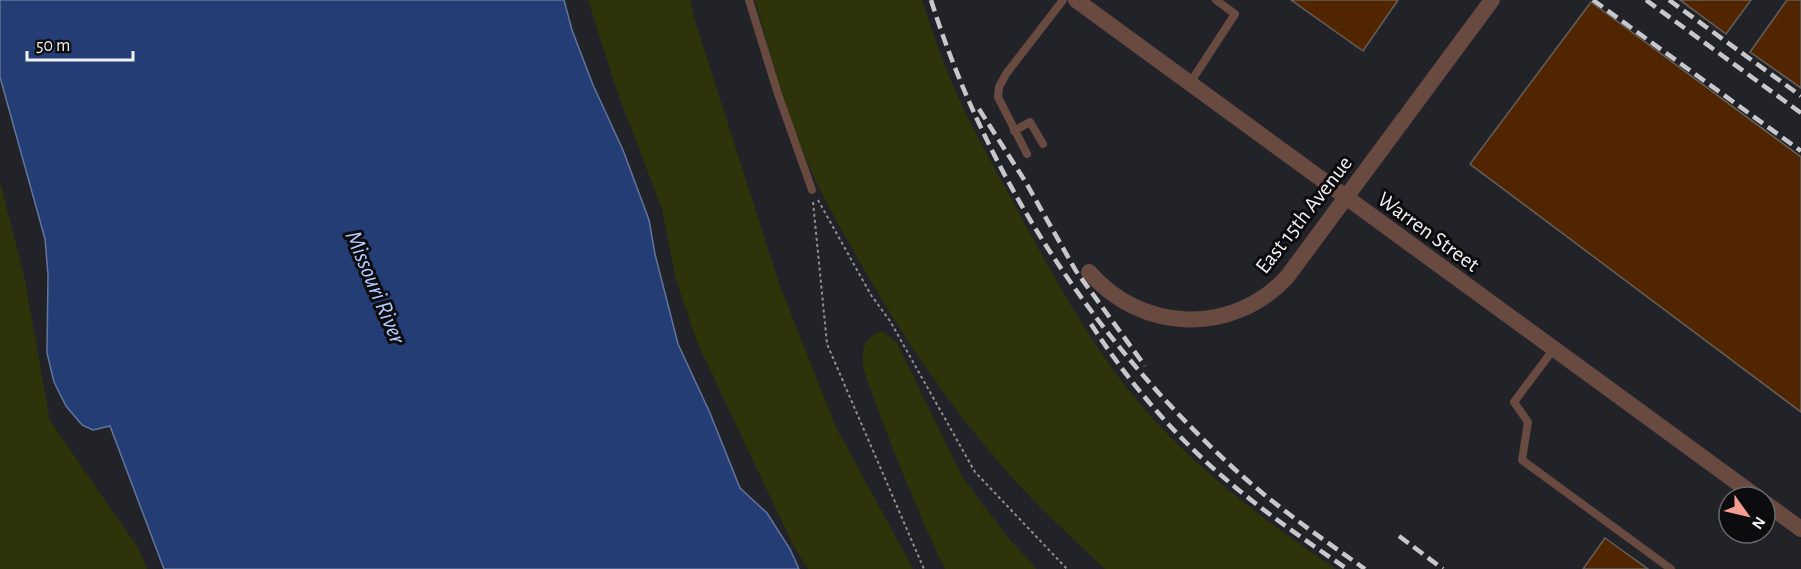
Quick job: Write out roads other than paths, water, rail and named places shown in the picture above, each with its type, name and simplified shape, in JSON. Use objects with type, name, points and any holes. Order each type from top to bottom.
[{"type":"street","name":"Warren Street","points":[[1076,0],[1739,485]]},
{"type":"street","name":"East 15th Avenue","points":[[1089,272],[1112,294],[1130,305],[1168,318],[1212,319],[1234,313],[1263,299],[1280,285],[1492,0]]},
{"type":"street","points":[[1777,512],[1801,529]]},
{"type":"lane","points":[[749,0],[778,94],[812,190]]},
{"type":"lane","points":[[1027,154],[998,97],[999,87],[1006,74],[1063,0]]},
{"type":"lane","points":[[1190,83],[1235,14],[1216,0]]},
{"type":"lane","points":[[1014,131],[1030,122],[1043,144]]},
{"type":"lane","points":[[1553,350],[1514,402],[1528,422],[1522,460],[1671,569]]},
{"type":"water","name":"Missouri River","points":[[0,0],[564,0],[572,30],[593,85],[623,150],[649,220],[655,254],[678,344],[710,413],[740,488],[767,513],[790,549],[799,569],[164,569],[110,426],[93,430],[82,425],[66,406],[54,382],[47,353],[48,275],[45,239],[0,77]]},
{"type":"railway","points":[[931,0],[954,66],[982,130],[1014,192],[1050,251],[1089,308],[1179,415],[1229,464],[1278,506],[1365,569]]},
{"type":"railway","points":[[1593,0],[1801,151]]},
{"type":"railway","points":[[1646,0],[1801,113]]},
{"type":"railway","points":[[1669,0],[1801,96]]},
{"type":"railway","points":[[979,109],[1025,181],[1076,271],[1145,366]]},
{"type":"railway","points":[[1091,324],[1151,405],[1203,459],[1268,513],[1347,569]]},
{"type":"railway","points":[[1399,536],[1443,569]]}]
